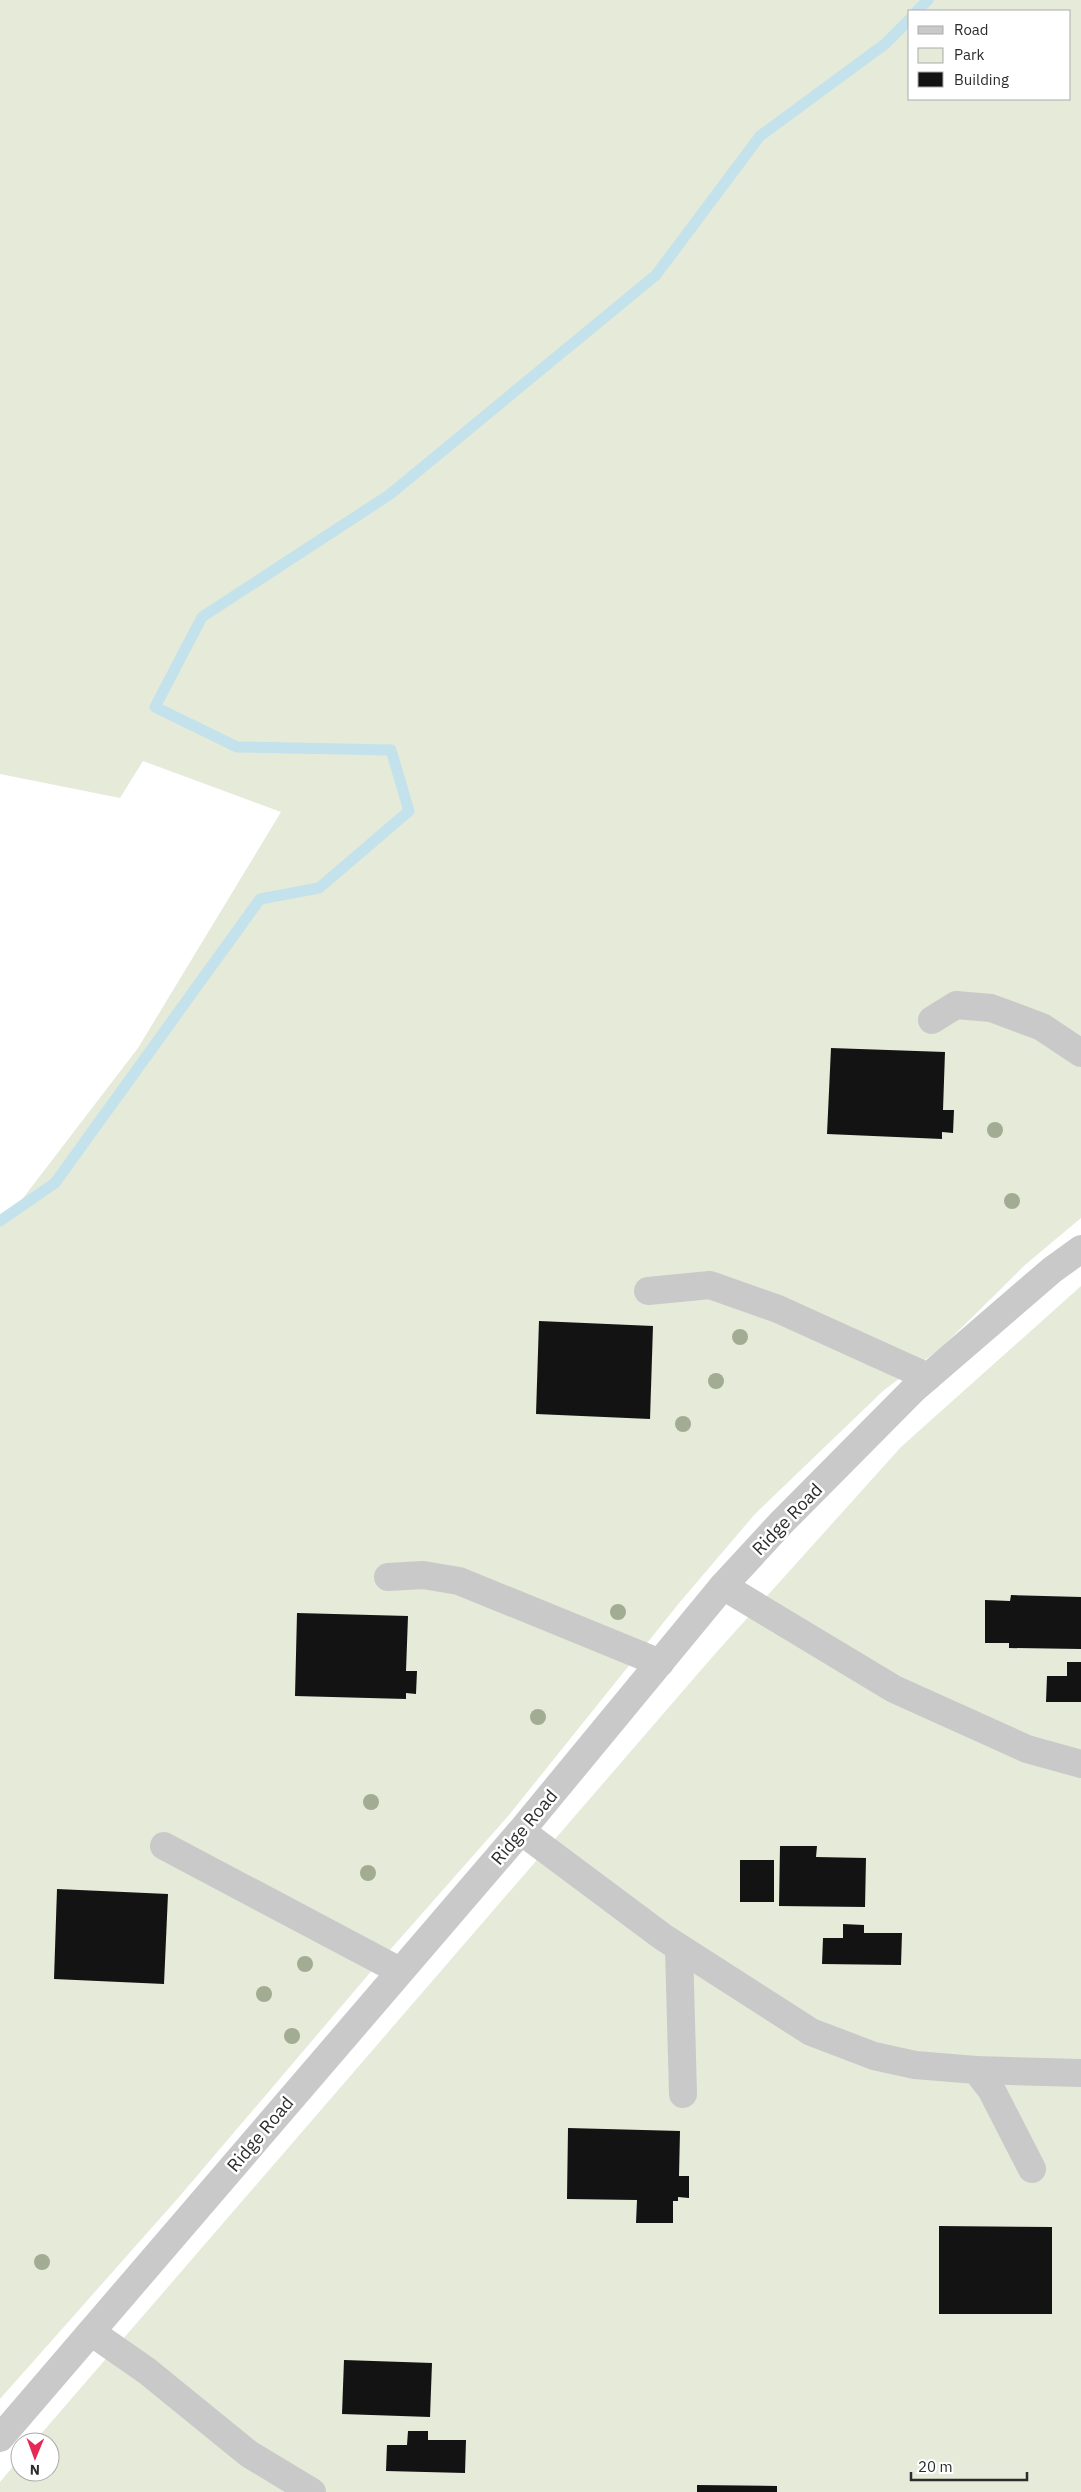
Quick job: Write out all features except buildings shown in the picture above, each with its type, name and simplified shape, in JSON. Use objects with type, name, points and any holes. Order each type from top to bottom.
[{"type":"street","points":[[932,1020],[956,1005],[991,1008],[1042,1027],[1081,1053]]},
{"type":"street","name":"Ridge Road","points":[[0,2438],[521,1831],[723,1586],[782,1522],[928,1377],[1052,1270],[1081,1249]]},
{"type":"street","points":[[648,1291],[710,1285],[778,1309],[928,1377]]},
{"type":"street","points":[[388,1577],[423,1575],[459,1581],[660,1663]]},
{"type":"street","points":[[723,1586],[894,1689],[1027,1749],[1081,1764]]},
{"type":"street","points":[[521,1831],[679,1948],[811,2032],[874,2056],[915,2065],[976,2070],[1081,2073]]},
{"type":"street","points":[[164,1846],[400,1971]]},
{"type":"street","points":[[679,1948],[683,2094]]},
{"type":"street","points":[[976,2070],[991,2089],[1032,2169]]},
{"type":"street","points":[[91,2332],[147,2371],[248,2454],[312,2492]]},
{"type":"green space","points":[[0,0],[1081,0],[1081,1218],[1025,1265],[941,1348],[884,1390],[755,1514],[680,1602],[509,1815],[374,1968],[179,2197],[0,2399],[0,1224],[7,1219],[138,1048],[281,812],[143,761],[120,798],[0,774]]},
{"type":"green space","points":[[1081,1286],[1081,2492],[0,2492],[0,2482],[10,2470],[10,2482],[60,2482],[60,2432],[43,2432],[714,1655],[901,1447]]},
{"type":"waterway","points":[[918,10],[928,0]]},
{"type":"waterway","points":[[0,1221],[55,1183],[260,899],[319,888],[409,811],[391,750],[237,747],[155,707],[202,617],[389,495],[656,275],[760,136],[885,44],[908,21]]}]
